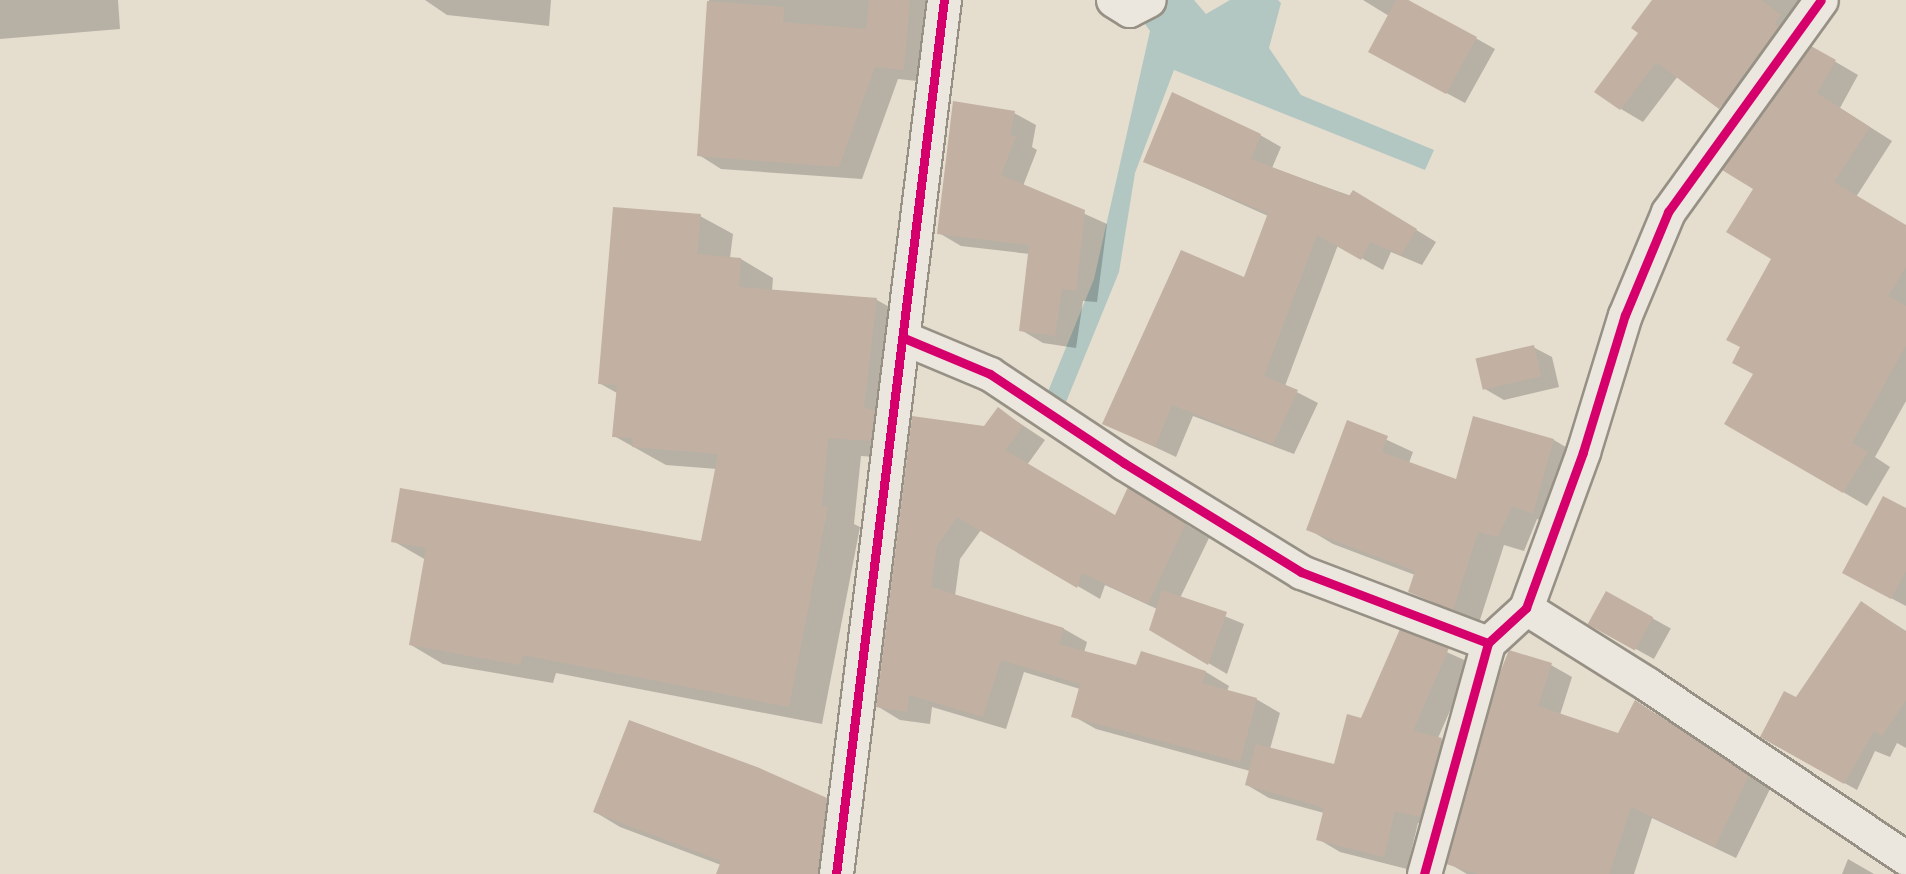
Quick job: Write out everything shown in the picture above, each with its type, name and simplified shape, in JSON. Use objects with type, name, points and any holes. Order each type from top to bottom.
[{"type":"street","points":[[836,874],[944,0]]},
{"type":"street","points":[[1424,874],[1488,643],[1526,608],[1582,452],[1625,315],[1668,212],[1821,0]]},
{"type":"street","points":[[904,338],[990,374],[1124,463],[1301,573],[1488,643]]},
{"type":"street","points":[[1526,608],[1647,684],[1906,858]]},
{"type":"shaded area","points":[[1128,0],[1194,0],[1206,14],[1230,0],[1278,0],[1281,3],[1269,48],[1301,95],[1434,150],[1425,170],[1174,70],[1135,173],[1119,272],[1064,407],[1047,394],[1094,279],[1150,31]]},
{"type":"building","points":[[869,0],[910,0],[904,70],[875,67],[839,167],[697,156],[707,1],[784,7],[783,22],[866,29]]},
{"type":"building","points":[[1396,0],[1408,0],[1477,37],[1446,94],[1368,52]]},
{"type":"building","points":[[1652,0],[1761,0],[1781,15],[1774,24],[1779,26],[1719,109],[1656,62],[1620,110],[1594,92],[1638,33],[1631,28]]},
{"type":"building","points":[[1811,46],[1836,60],[1817,93],[1870,127],[1834,182],[1906,225],[1906,267],[1888,296],[1906,306],[1906,345],[1852,443],[1868,452],[1843,493],[1724,424],[1753,374],[1732,363],[1740,347],[1726,340],[1771,259],[1726,232],[1753,189],[1722,170]]},
{"type":"building","points":[[1172,92],[1261,134],[1251,159],[1349,196],[1353,190],[1417,229],[1401,255],[1370,242],[1361,260],[1317,235],[1264,376],[1298,390],[1273,444],[1172,405],[1155,447],[1102,424],[1181,250],[1244,277],[1268,213],[1143,162]]},
{"type":"building","points":[[953,101],[1015,111],[1010,136],[1016,136],[1001,175],[1085,210],[1076,291],[1062,289],[1055,336],[1019,331],[1029,245],[937,234]]},
{"type":"building","points":[[613,207],[701,214],[697,254],[741,258],[739,287],[877,298],[864,408],[874,410],[871,441],[828,438],[822,506],[828,507],[789,707],[523,655],[520,665],[409,645],[426,548],[391,542],[400,488],[701,541],[718,454],[632,447],[633,438],[612,437],[617,385],[598,384]]},
{"type":"building","points":[[1534,345],[1541,376],[1483,390],[1476,358]]},
{"type":"building","points":[[998,407],[1023,426],[1005,450],[1115,515],[1128,487],[1186,523],[1148,604],[1082,573],[1077,588],[957,517],[937,546],[931,587],[1064,628],[1059,644],[1136,665],[1141,651],[1206,671],[1202,683],[1257,698],[1240,762],[1071,717],[1080,684],[1001,660],[983,717],[909,695],[907,712],[876,707],[912,416],[984,426]]},
{"type":"building","points":[[1473,416],[1554,439],[1533,514],[1512,506],[1498,537],[1478,532],[1453,610],[1408,592],[1415,571],[1306,530],[1347,420],[1388,436],[1382,452],[1456,479]]},
{"type":"building","points":[[1883,496],[1906,508],[1906,571],[1891,599],[1842,573]]},
{"type":"building","points":[[1162,590],[1227,612],[1208,665],[1149,630]]},
{"type":"building","points":[[1606,591],[1653,617],[1635,650],[1588,624]]},
{"type":"building","points":[[1861,601],[1906,632],[1906,700],[1882,736],[1874,731],[1844,784],[1760,737],[1784,691],[1796,697]]},
{"type":"building","points":[[1400,629],[1449,648],[1413,731],[1442,738],[1420,817],[1395,811],[1384,857],[1316,840],[1324,808],[1245,785],[1256,744],[1334,764],[1347,714],[1361,718]]},
{"type":"building","points":[[1509,650],[1552,663],[1538,706],[1618,733],[1635,700],[1749,775],[1715,847],[1631,807],[1609,874],[1478,874],[1446,864],[1497,680]]},
{"type":"building","points":[[629,720],[757,767],[827,798],[818,874],[716,874],[721,861],[593,812]]},
{"type":"cycle path","points":[[836,874],[944,0]]},
{"type":"cycle path","points":[[1424,874],[1488,643],[1526,608],[1583,452],[1625,315],[1668,212],[1821,0]]},
{"type":"cycle path","points":[[904,338],[990,374],[1124,463],[1301,572],[1488,643]]}]
